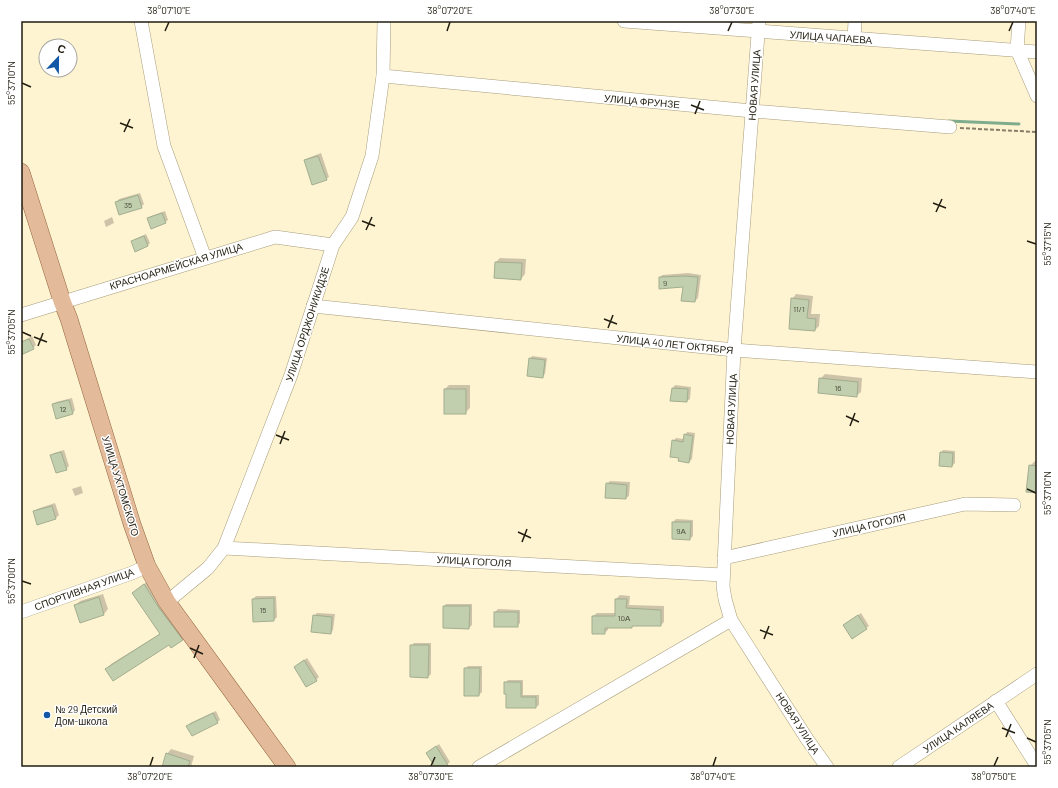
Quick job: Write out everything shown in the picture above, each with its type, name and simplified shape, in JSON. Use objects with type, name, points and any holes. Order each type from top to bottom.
[{"type":"main road","name":"УЛИЦА УХТОМСКОГО","points":[[21,172],[71,326],[132,524],[147,566],[167,602],[287,767]]},
{"type":"street","points":[[141,21],[164,146],[205,258]]},
{"type":"street","name":"УЛИЦА ОРДЖОНИКИДЗЕ","points":[[167,602],[208,568],[224,548],[291,375],[333,245],[352,217],[372,156],[383,76],[384,21]]},
{"type":"street","name":"УЛИЦА ЧАПАЕВА","points":[[624,21],[758,26],[854,39],[1037,52]]},
{"type":"street","points":[[854,39],[855,21]]},
{"type":"street","points":[[1019,21],[1017,50],[1037,96]]},
{"type":"street","name":"НОВАЯ УЛИЦА","points":[[758,26],[734,350],[723,575],[725,599],[731,620],[807,739],[827,767]]},
{"type":"street","name":"УЛИЦА ФРУНЗЕ","points":[[383,76],[752,111],[950,127]]},
{"type":"street","name":"КРАСНОАРМЕЙСКАЯ УЛИЦА","points":[[21,315],[275,236],[333,245]]},
{"type":"street","name":"УЛИЦА 40 ЛЕТ ОКТЯБРЯ","points":[[313,306],[734,350],[1037,372]]},
{"type":"street","name":"УЛИЦА ГОГОЛЯ","points":[[724,558],[965,504],[1014,505]]},
{"type":"street","name":"УЛИЦА ГОГОЛЯ","points":[[224,548],[723,575]]},
{"type":"street","name":"СПОРТИВНАЯ УЛИЦА","points":[[21,612],[132,573],[147,566]]},
{"type":"street","points":[[479,767],[731,620]]},
{"type":"street","name":"УЛИЦА КАЛЯЕВА","points":[[899,767],[1037,674]]},
{"type":"street","name":"УЛИЦА КАЛЯЕВА","points":[[996,701],[1037,766]]},
{"type":"path","points":[[950,127],[1037,132]]},
{"type":"building","points":[[318,156],[327,180],[312,185],[304,160]]},
{"type":"building","points":[[138,195],[142,208],[119,215],[115,202]]},
{"type":"building","points":[[162,213],[166,223],[151,229],[147,218]]},
{"type":"building","points":[[144,236],[148,246],[135,252],[131,241]]},
{"type":"building","points":[[495,262],[522,263],[521,280],[494,278]]},
{"type":"building","points":[[659,277],[698,277],[695,302],[681,301],[683,287],[659,289]]},
{"type":"building","points":[[791,298],[809,300],[807,318],[816,319],[815,331],[789,329]]},
{"type":"building","points":[[29,339],[34,349],[21,355],[21,342]]},
{"type":"building","points":[[529,358],[545,360],[543,378],[527,376]]},
{"type":"building","points":[[819,378],[858,382],[857,397],[818,393]]},
{"type":"building","points":[[672,388],[688,389],[687,402],[670,401]]},
{"type":"building","points":[[444,389],[466,389],[466,414],[444,414]]},
{"type":"building","points":[[69,400],[73,414],[56,419],[52,404]]},
{"type":"building","points":[[684,434],[693,436],[689,463],[678,461],[679,458],[670,457],[672,440],[683,442]]},
{"type":"building","points":[[61,452],[67,470],[56,473],[50,455]]},
{"type":"building","points":[[940,452],[953,453],[952,467],[939,466]]},
{"type":"building","points":[[1029,465],[1037,466],[1037,493],[1026,492]]},
{"type":"building","points":[[606,483],[627,485],[626,499],[605,498]]},
{"type":"building","points":[[52,506],[56,519],[37,525],[33,511]]},
{"type":"building","points":[[672,522],[691,522],[690,540],[672,539]]},
{"type":"building","points":[[144,584],[159,608],[183,640],[171,648],[169,645],[113,681],[105,669],[160,634],[132,593]]},
{"type":"building","points":[[99,597],[104,615],[80,623],[74,605]]},
{"type":"building","points":[[274,598],[274,621],[253,622],[252,599]]},
{"type":"building","points":[[615,599],[627,599],[626,608],[661,610],[661,626],[605,628],[605,634],[592,634],[592,616],[615,616]]},
{"type":"building","points":[[443,606],[470,606],[469,629],[443,628]]},
{"type":"building","points":[[494,612],[518,612],[518,627],[494,627]]},
{"type":"building","points":[[313,615],[332,617],[331,634],[311,632]]},
{"type":"building","points":[[858,615],[867,629],[852,639],[843,625]]},
{"type":"building","points":[[410,645],[429,645],[428,678],[410,677]]},
{"type":"building","points":[[304,660],[317,681],[306,687],[294,667]]},
{"type":"building","points":[[464,668],[480,668],[479,696],[464,696]]},
{"type":"building","points":[[504,682],[521,682],[521,697],[536,697],[536,708],[506,708]]},
{"type":"building","points":[[213,713],[218,723],[192,736],[186,726]]},
{"type":"building","points":[[436,746],[449,767],[435,767],[426,753]]},
{"type":"building","points":[[166,753],[190,761],[188,767],[162,767]]},
{"type":"waterway","points":[[949,121],[1019,124]]},
{"type":"place","name":"№ 29 Детский Дом-школа","points":[[47,715]]}]
